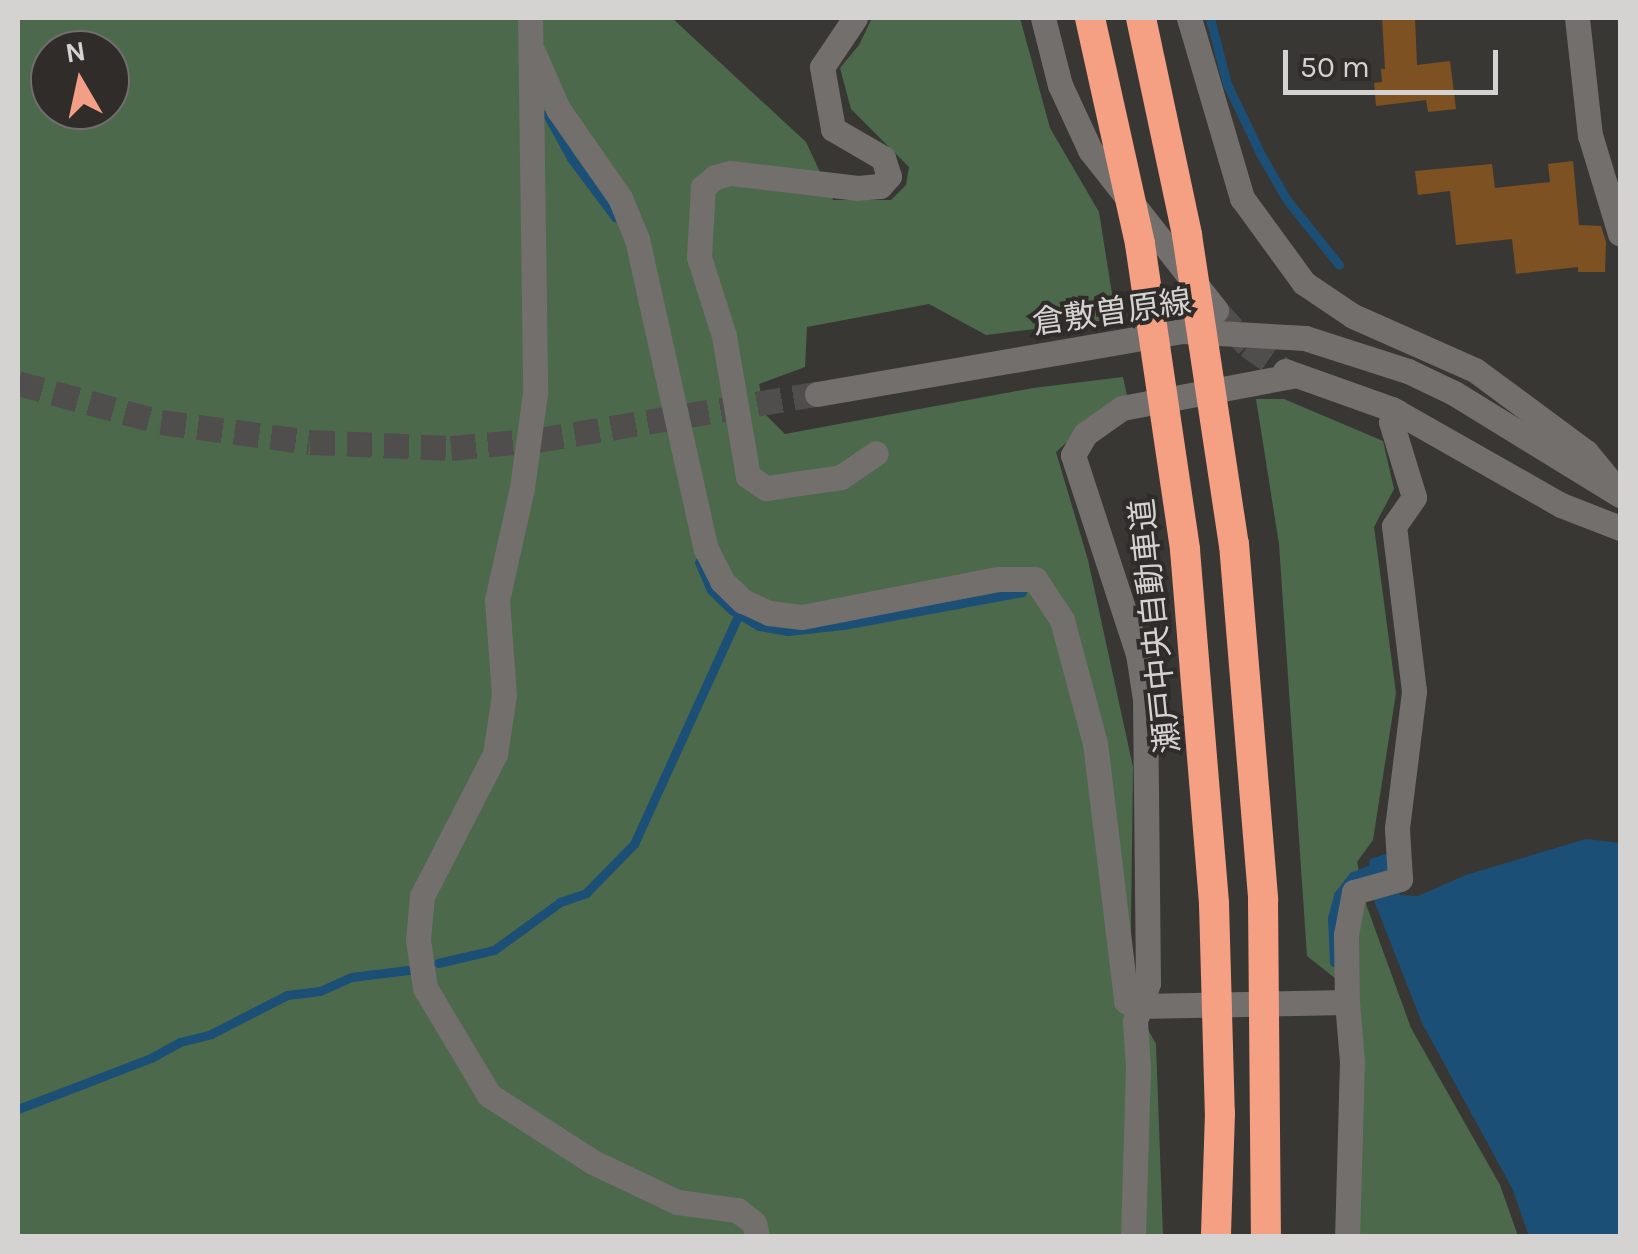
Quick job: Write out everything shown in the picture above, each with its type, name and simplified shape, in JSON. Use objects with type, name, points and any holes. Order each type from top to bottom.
[{"type":"highway","name":"瀬戸中央自動車道","points":[[1090,18],[1140,244],[1175,466],[1214,904],[1220,1113],[1216,1236]]},
{"type":"highway","points":[[1142,18],[1187,235],[1224,460],[1248,694],[1263,900],[1266,1236]]},
{"type":"street","points":[[530,18],[534,54],[536,392],[522,488],[496,600],[504,696],[496,754],[422,896],[418,940],[425,988],[488,1096],[593,1162],[677,1202],[738,1210],[754,1223],[757,1236]]},
{"type":"street","points":[[854,18],[822,67],[832,129],[883,158],[889,176],[880,186],[858,188],[730,173],[715,177],[703,187],[700,257],[724,336],[748,476],[766,488],[841,477],[876,453]]},
{"type":"street","points":[[1043,18],[1060,85],[1090,150],[1216,310]]},
{"type":"street","points":[[1188,18],[1242,198],[1304,283],[1354,316],[1475,370],[1586,452],[1620,495]]},
{"type":"street","points":[[1577,18],[1590,135],[1620,234]]},
{"type":"street","points":[[534,54],[558,109],[620,198],[637,239],[706,549],[722,581],[743,601],[769,613],[802,617],[998,579],[1035,578],[1062,620],[1096,744],[1126,1001],[1149,1006],[1337,1002]]},
{"type":"street","name":"倉敷曽原線","points":[[817,394],[1183,331],[1305,338],[1408,371],[1439,386],[1620,495]]},
{"type":"street","points":[[1133,1236],[1149,1006],[1146,699],[1138,654],[1073,455],[1085,434],[1122,408],[1289,374],[1396,412],[1561,505],[1620,528]]},
{"type":"street","points":[[1347,1236],[1352,1061],[1337,1002],[1354,892],[1398,880],[1397,828],[1414,691],[1394,526],[1411,484],[1390,422],[1396,412]]},
{"type":"green space","points":[[18,18],[672,18],[806,142],[833,200],[891,200],[906,185],[909,167],[851,109],[840,68],[859,45],[872,18],[1020,18],[1050,128],[1099,212],[1116,319],[986,335],[929,304],[807,327],[805,367],[759,384],[765,414],[785,434],[1033,388],[1123,377],[1127,396],[1114,400],[1056,452],[1088,560],[1133,767],[1130,997],[1156,1044],[1163,1236],[18,1236]]},
{"type":"green space","points":[[1256,399],[1284,399],[1383,441],[1394,489],[1374,527],[1396,693],[1373,840],[1357,862],[1367,907],[1411,1028],[1500,1185],[1518,1236],[1354,1236],[1355,994],[1307,956],[1279,544]]},
{"type":"water","points":[[1586,839],[1620,843],[1620,1236],[1529,1236],[1512,1188],[1422,1023],[1366,880],[1370,859],[1392,852],[1400,895],[1418,896],[1466,875]]},
{"type":"building","points":[[1382,18],[1415,18],[1417,65],[1450,61],[1456,109],[1428,112],[1426,100],[1376,106],[1374,83],[1382,82],[1381,69],[1385,69]]},
{"type":"building","points":[[1573,161],[1579,225],[1601,226],[1606,242],[1605,272],[1578,272],[1578,267],[1516,274],[1512,239],[1456,245],[1450,191],[1418,195],[1415,171],[1492,164],[1495,188],[1550,182],[1548,164]]},
{"type":"waterway","points":[[1210,18],[1227,84],[1261,155],[1287,200],[1339,265]]},
{"type":"waterway","points":[[547,114],[571,158],[615,217]]},
{"type":"waterway","points":[[699,562],[711,590],[732,610],[759,626],[788,631],[843,625],[1022,592]]},
{"type":"waterway","points":[[438,963],[494,950],[560,902],[586,893],[634,844],[739,614]]},
{"type":"waterway","points":[[1334,962],[1332,918],[1338,895],[1353,876],[1377,867]]},
{"type":"waterway","points":[[18,1109],[151,1058],[180,1042],[211,1034],[287,995],[320,991],[351,977],[409,970]]},
{"type":"tunnel","points":[[1216,310],[1248,345],[1285,371]]},
{"type":"tunnel","points":[[18,383],[161,422],[310,442],[451,448],[538,440],[817,394]]}]
